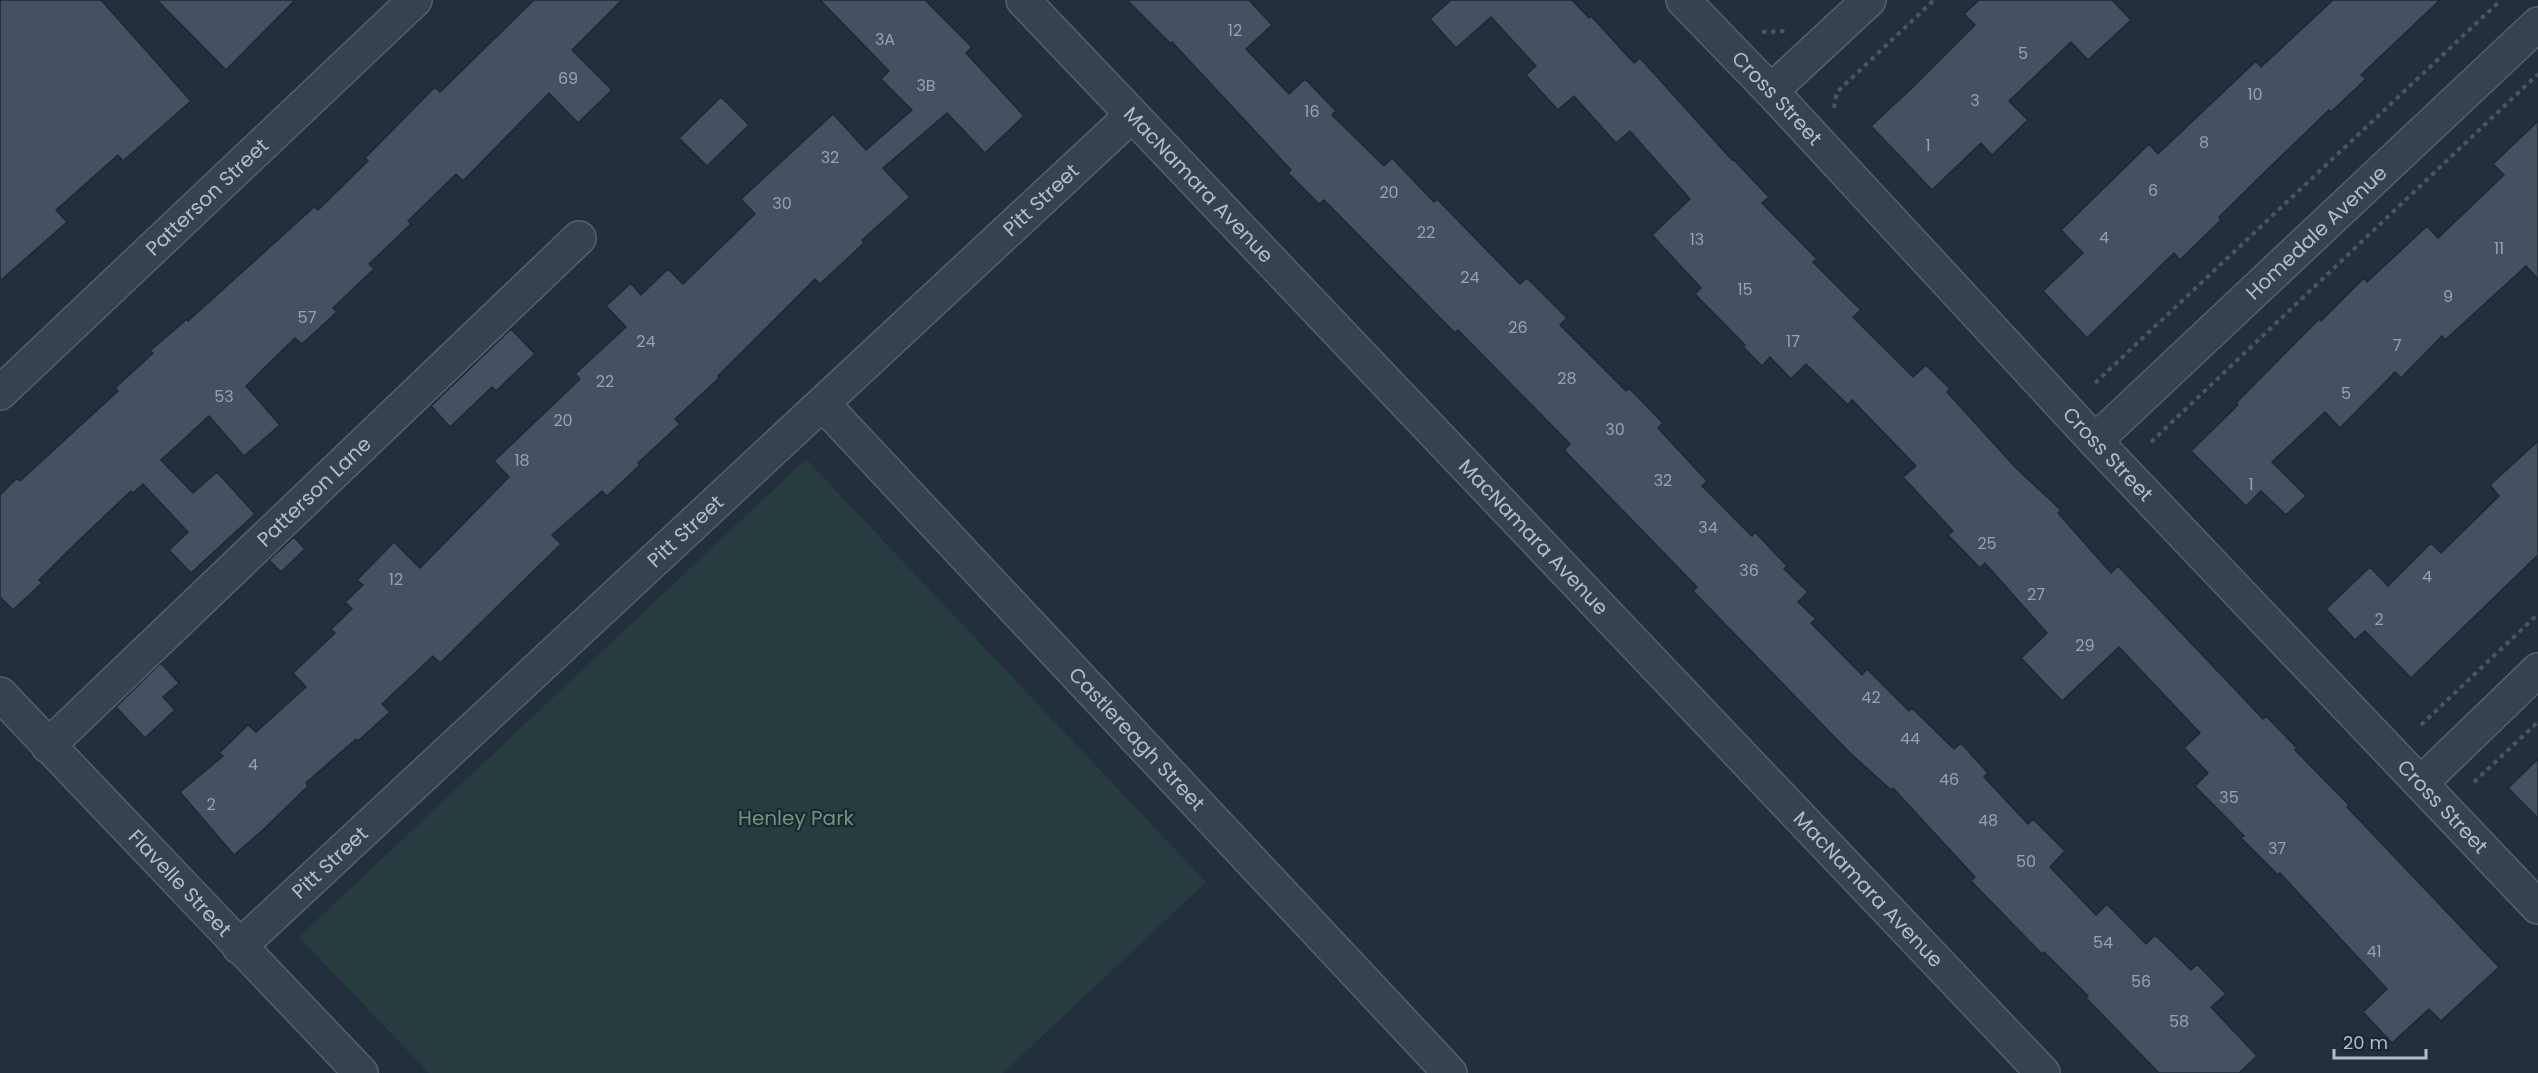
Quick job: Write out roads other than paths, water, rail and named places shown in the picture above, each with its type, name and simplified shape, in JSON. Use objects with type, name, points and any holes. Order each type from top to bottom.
[{"type":"street","name":"Patterson Street","points":[[0,393],[415,0]]},
{"type":"street","name":"MacNamara Avenue","points":[[1023,0],[2043,1073]]},
{"type":"street","name":"Cross Street","points":[[1683,0],[1771,91],[2096,441],[2538,907]]},
{"type":"street","points":[[1771,91],[1869,0]]},
{"type":"street","name":"Homedale Avenue","points":[[2096,441],[2538,24]]},
{"type":"street","name":"Pitt Street","points":[[239,946],[1132,115]]},
{"type":"street","name":"Patterson Lane","points":[[48,746],[579,238]]},
{"type":"street","name":"Castlereagh Street","points":[[823,404],[1450,1073]]},
{"type":"street","points":[[2421,783],[2538,670]]},
{"type":"street","name":"Flavelle Street","points":[[0,694],[361,1073]]},
{"type":"park label","name":"Henley Park","points":[[796,818]]}]
